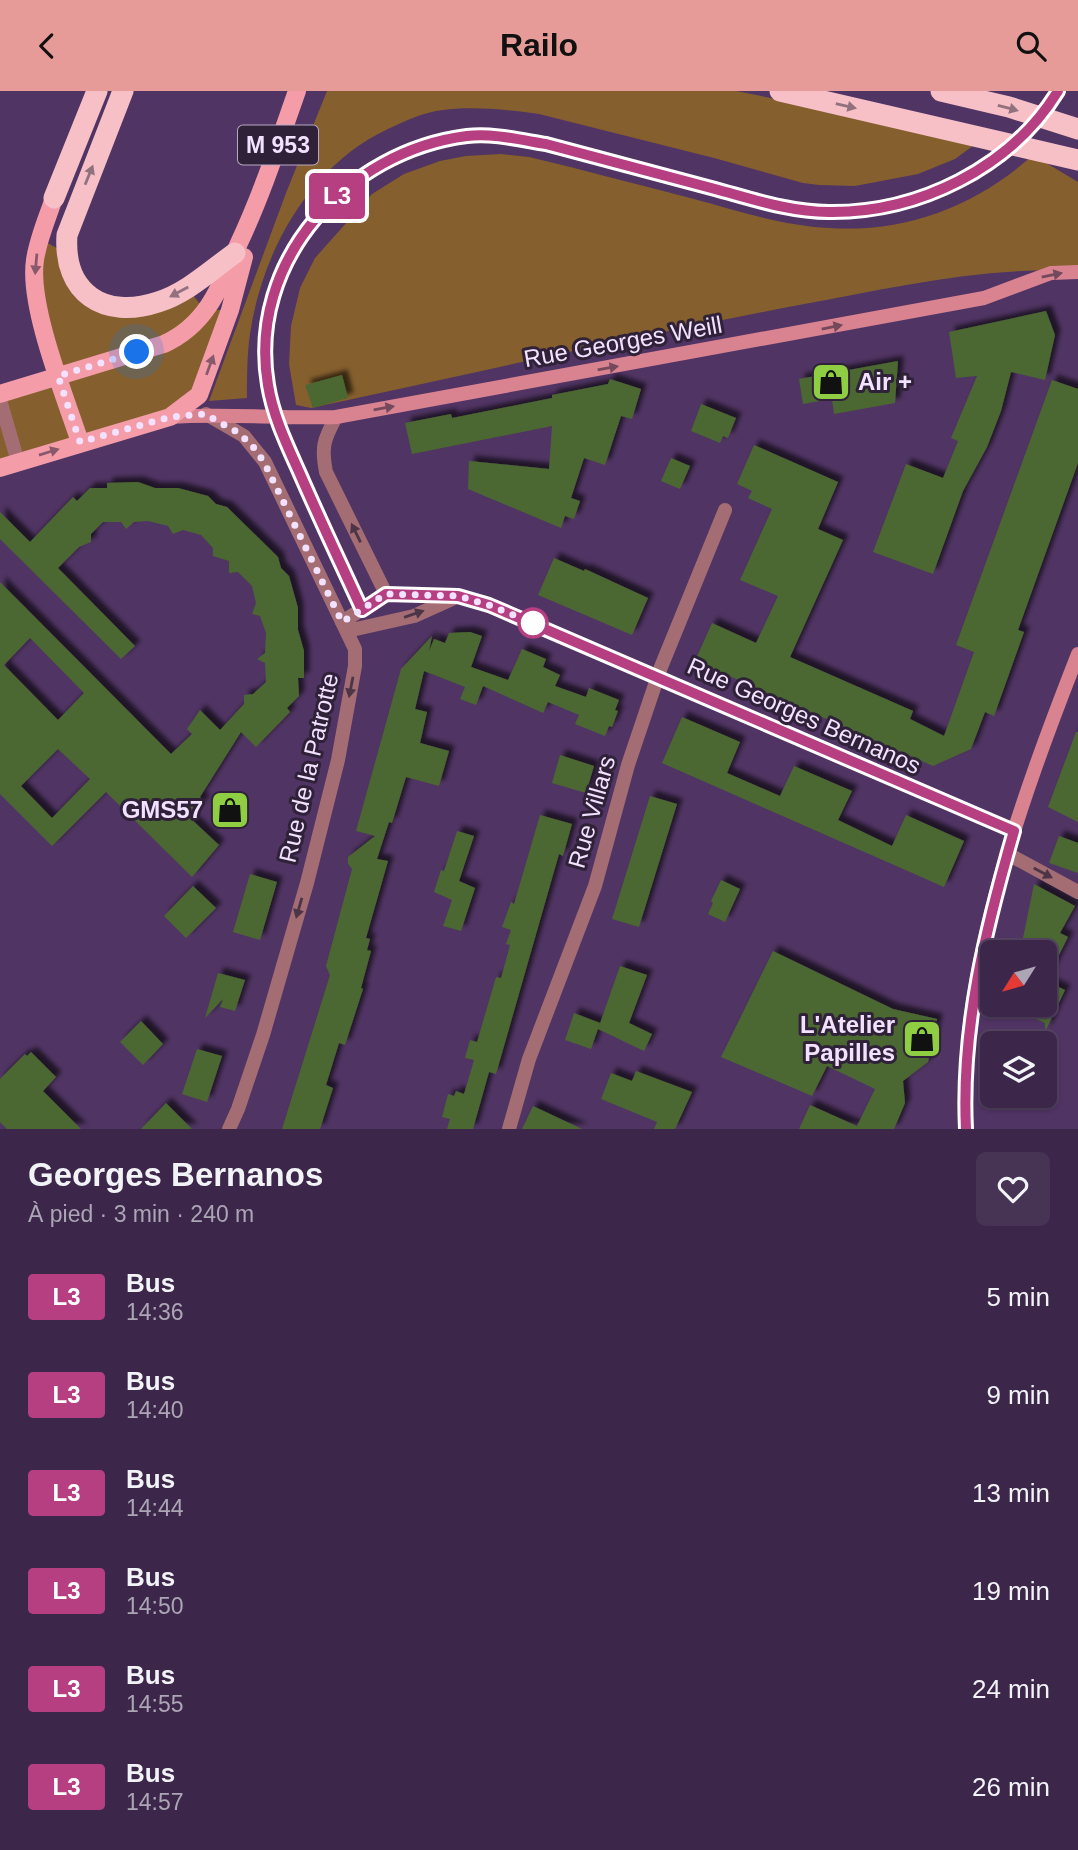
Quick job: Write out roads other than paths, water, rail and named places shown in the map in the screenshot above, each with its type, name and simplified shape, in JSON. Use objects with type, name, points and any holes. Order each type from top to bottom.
[{"type":"highway","points":[[54,198],[97,91]]},
{"type":"highway","points":[[123,91],[68,235],[66,253],[78,287],[91,298],[108,304],[131,307],[159,302],[187,288],[235,253]]},
{"type":"highway","points":[[780,91],[1078,160]]},
{"type":"highway","points":[[942,91],[1009,107],[1078,129]]},
{"type":"main road","name":"M 953","points":[[0,394],[164,344],[178,338],[193,325],[216,296],[259,199],[297,91]]},
{"type":"main road","points":[[1054,153],[1078,166]]},
{"type":"main road","points":[[54,198],[35,262],[35,287],[38,308],[80,442]]},
{"type":"main road","name":"M 953","points":[[0,468],[170,417],[199,395],[230,310],[259,199]]},
{"type":"main road","name":"Rue Georges Weill","points":[[170,417],[205,414],[336,417],[984,299],[1051,273],[1078,272]]},
{"type":"main road","points":[[966,1129],[966,1077],[971,1020],[990,918],[1014,831],[1078,654]]},
{"type":"street","points":[[0,400],[18,462]]},
{"type":"street","name":"Rue de la Patrotte","points":[[205,414],[243,436],[264,462],[355,649],[355,666],[338,759],[307,883],[262,1035],[229,1129]]},
{"type":"street","points":[[336,417],[324,439],[326,472],[386,594],[345,626]]},
{"type":"street","name":"Rue Villars","points":[[509,1129],[529,1059],[595,885],[628,765],[659,677],[725,510]]},
{"type":"street","name":"Rue Georges Bernanos","points":[[386,594],[458,596],[502,610],[1014,831]]},
{"type":"street","points":[[345,626],[414,615],[458,596]]},
{"type":"street","points":[[1008,855],[1078,892]]},
{"type":"place","name":"Air +","points":[[831,382]]},
{"type":"place","name":"GMS57","points":[[230,810]]},
{"type":"place","name":"L'Atelier Papilles","points":[[922,1039]]}]
